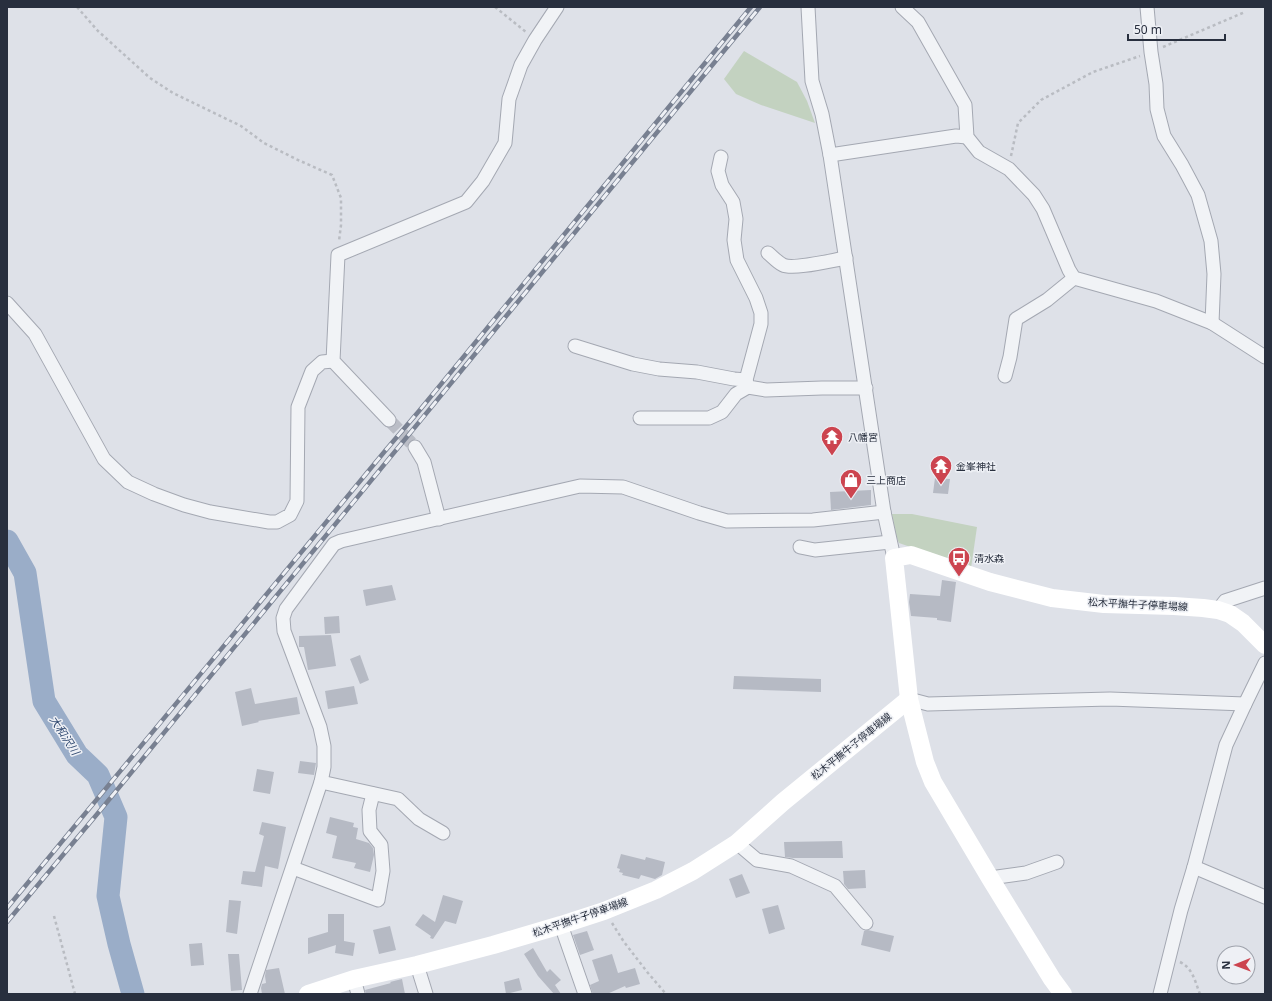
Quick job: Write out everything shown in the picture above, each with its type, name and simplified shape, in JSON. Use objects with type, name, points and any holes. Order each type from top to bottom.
[{"type":"main road","name":"松木平撫牛子停車場線","points":[[892,550],[990,582],[1052,598],[1104,604],[1174,606],[1218,610],[1230,614],[1243,623],[1265,645]]},
{"type":"main road","points":[[892,550],[909,699],[925,762],[933,782],[990,878],[1052,979],[1063,994]]},
{"type":"main road","name":"松木平撫牛子停車場線","points":[[308,994],[356,986],[417,965],[561,925],[604,911],[656,890],[693,870],[737,843],[783,802],[909,699]]},
{"type":"street","points":[[389,420],[333,360],[338,255],[466,202],[483,181],[504,143],[509,99],[520,64],[557,7]]},
{"type":"street","points":[[800,547],[815,550],[892,550],[884,512],[830,155],[822,114],[812,81],[808,7]]},
{"type":"street","points":[[902,7],[918,22],[965,105],[967,137],[979,152],[1009,169],[1034,195],[1043,209],[1069,270],[1074,278],[1156,301],[1212,323],[1265,357]]},
{"type":"street","points":[[1146,7],[1156,84],[1157,109],[1164,136],[1198,195],[1211,242],[1214,274],[1212,323]]},
{"type":"street","points":[[830,155],[956,136],[967,137]]},
{"type":"street","points":[[640,418],[709,418],[722,412],[736,394],[747,384],[761,324],[761,313],[756,298],[737,260],[734,240],[736,218],[733,202],[722,185],[718,171],[721,157]]},
{"type":"street","points":[[768,253],[783,266],[819,263],[846,258]]},
{"type":"street","points":[[1005,376],[1010,357],[1016,319],[1047,300],[1074,278]]},
{"type":"street","points":[[7,303],[35,334],[104,459],[128,482],[154,494],[184,505],[210,512],[269,522],[277,522],[290,515],[297,501],[298,407],[312,371],[322,362],[333,360]]},
{"type":"street","points":[[575,346],[633,364],[659,369],[697,372],[734,379],[766,390],[866,388]]},
{"type":"street","points":[[415,447],[424,462],[439,519]]},
{"type":"street","points":[[250,994],[321,782],[324,767],[324,746],[320,728],[284,631],[283,618],[286,609],[334,544],[341,541],[580,486],[623,487],[727,521],[813,520],[884,512]]},
{"type":"street","points":[[1218,610],[1225,601],[1265,588]]},
{"type":"street","points":[[1160,994],[1181,910],[1194,867],[1226,745],[1265,663]]},
{"type":"street","points":[[909,699],[928,704],[1110,699],[1245,704]]},
{"type":"street","points":[[321,782],[398,799],[419,819],[443,833]]},
{"type":"street","points":[[292,868],[378,900],[383,871],[381,845],[370,831],[369,810],[373,794]]},
{"type":"street","points":[[737,843],[757,860],[791,866],[835,886],[866,923]]},
{"type":"street","points":[[990,878],[1026,873],[1057,862]]},
{"type":"street","points":[[1194,867],[1265,897]]},
{"type":"street","points":[[561,925],[585,994]]},
{"type":"street","points":[[417,965],[426,994]]},
{"type":"path","points":[[77,7],[98,32],[150,78],[173,93],[241,126],[264,144],[332,175],[341,198],[341,225],[338,255]]},
{"type":"path","points":[[495,7],[535,40]]},
{"type":"path","points":[[1009,169],[1018,123],[1041,100],[1093,72],[1151,52],[1245,12]]},
{"type":"path","points":[[604,911],[624,942],[666,994]]},
{"type":"path","points":[[54,916],[75,994]]},
{"type":"path","points":[[1169,956],[1186,964],[1192,973],[1200,994]]},
{"type":"green space","points":[[744,51],[797,82],[807,101],[815,123],[761,105],[736,94],[724,79]]},
{"type":"green space","points":[[892,514],[912,514],[977,527],[971,568],[899,543],[896,536]]},
{"type":"building","name":"金峯神社","points":[[935,478],[950,479],[948,494],[933,493]]},
{"type":"building","name":"三上商店","points":[[871,490],[871,505],[831,510],[830,492]]},
{"type":"building","points":[[942,580],[956,582],[951,622],[937,620],[937,618],[911,616],[909,602],[910,594],[940,596]]},
{"type":"building","points":[[392,585],[396,600],[366,606],[363,590]]},
{"type":"building","points":[[339,616],[340,633],[325,634],[324,617]]},
{"type":"building","points":[[331,635],[336,666],[308,670],[304,647],[299,647],[299,636]]},
{"type":"building","points":[[360,655],[369,680],[360,684],[350,659]]},
{"type":"building","points":[[734,676],[821,679],[821,692],[733,689]]},
{"type":"building","points":[[354,686],[358,704],[328,709],[325,691]]},
{"type":"building","points":[[251,688],[255,704],[297,697],[300,714],[258,721],[259,722],[242,726],[235,692]]},
{"type":"building","points":[[300,761],[316,763],[314,775],[298,773]]},
{"type":"building","points":[[257,769],[274,772],[270,794],[253,791]]},
{"type":"building","points":[[330,817],[354,823],[353,827],[358,828],[356,839],[369,843],[373,848],[374,855],[370,872],[354,868],[356,863],[332,858],[337,836],[326,833]]},
{"type":"building","points":[[262,822],[286,827],[278,869],[265,866],[262,887],[241,884],[243,871],[255,872],[264,836],[259,834]]},
{"type":"building","points":[[842,841],[843,858],[785,857],[784,842]]},
{"type":"building","points":[[621,854],[645,860],[646,857],[665,862],[662,875],[655,879],[641,875],[639,879],[622,875],[623,873],[619,872],[620,869],[617,868]]},
{"type":"building","points":[[865,870],[866,888],[848,889],[844,884],[843,871]]},
{"type":"building","points":[[742,874],[750,893],[736,898],[729,879]]},
{"type":"building","points":[[443,895],[463,901],[456,924],[445,921],[433,939],[415,925],[423,914],[435,922]]},
{"type":"building","points":[[229,900],[241,901],[237,934],[226,932]]},
{"type":"building","points":[[778,905],[785,929],[769,934],[762,909]]},
{"type":"building","points":[[328,914],[344,914],[344,941],[355,943],[353,956],[335,953],[336,945],[308,954],[308,938],[328,932]]},
{"type":"building","points":[[390,926],[396,950],[379,954],[373,930]]},
{"type":"building","points":[[868,930],[894,936],[890,952],[861,945],[864,931]]},
{"type":"building","points":[[587,931],[594,950],[580,955],[573,935]]},
{"type":"building","points":[[202,943],[204,965],[191,966],[189,944]]},
{"type":"building","points":[[533,948],[547,972],[550,969],[561,980],[555,985],[561,994],[554,994],[538,976],[524,954]]},
{"type":"building","points":[[228,954],[239,954],[242,990],[231,991]]},
{"type":"building","points":[[612,954],[618,973],[635,968],[640,984],[626,988],[625,986],[607,994],[593,994],[590,985],[599,981],[592,960]]},
{"type":"building","points":[[279,968],[285,994],[262,994],[262,984],[266,983],[266,970]]},
{"type":"building","points":[[519,978],[522,990],[506,994],[504,982]]},
{"type":"building","points":[[402,979],[405,994],[366,994],[365,990]]},
{"type":"waterway","name":"大和沢川","points":[[7,541],[25,573],[44,701],[77,755],[98,775],[116,817],[108,896],[119,944],[133,994]]},
{"type":"tunnel","points":[[389,420],[415,447]]},
{"type":"railway","points":[[7,908],[419,411],[751,7]]},
{"type":"railway","points":[[7,922],[760,7]]},
{"type":"place","name":"八幡宮","points":[[832,456]]},
{"type":"place","name":"金峯神社","points":[[941,486]]},
{"type":"place","name":"三上商店","points":[[851,500]]},
{"type":"place","name":"清水森","points":[[959,578]]}]
